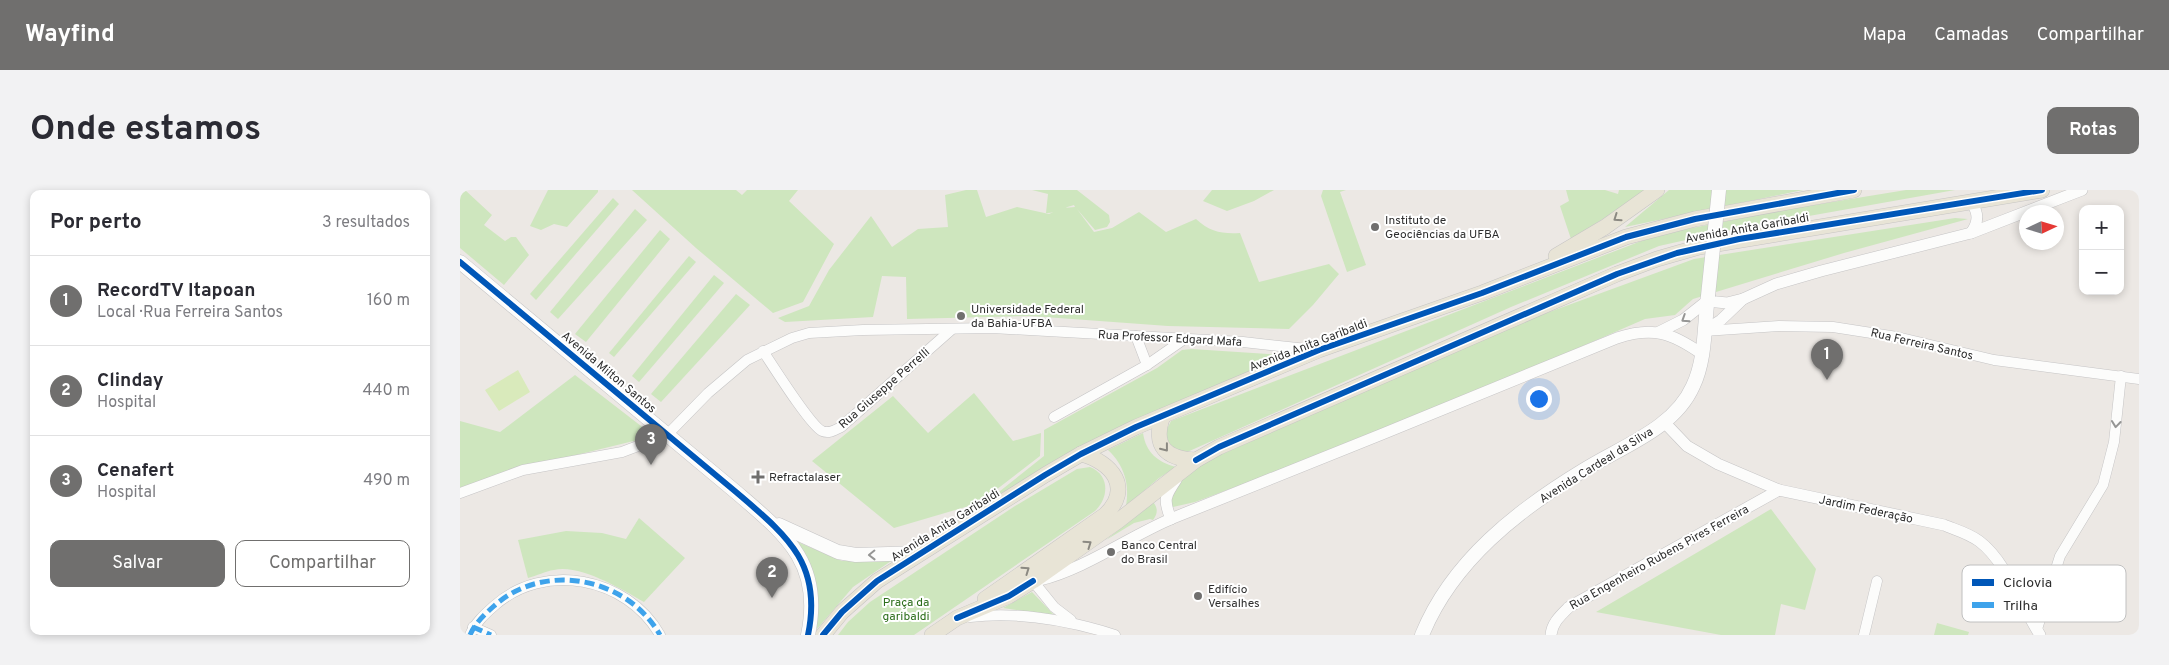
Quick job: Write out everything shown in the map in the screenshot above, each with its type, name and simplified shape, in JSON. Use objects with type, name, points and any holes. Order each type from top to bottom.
[{"type":"main road","points":[[1517,278],[1605,227],[1657,190]]},
{"type":"main road","name":"Avenida Cardeal da Silva","points":[[1422,635],[1431,613],[1449,583],[1473,556],[1509,522],[1542,496],[1584,469],[1664,423],[1681,406],[1693,387],[1702,354],[1719,190]]},
{"type":"main road","name":"Avenida Anita Garibaldi","points":[[823,635],[859,595],[921,553],[1081,454],[1163,416],[1319,350],[1482,293],[1626,237],[1664,226],[1854,190]]},
{"type":"main road","name":"Avenida Anita Garibaldi","points":[[932,635],[957,618],[1009,596],[1033,581],[1102,533],[1196,460],[1219,447],[1569,294],[1657,259],[1698,247],[2042,190]]},
{"type":"main road","name":"Avenida Milton Santos","points":[[460,262],[767,519],[790,542],[802,560],[809,576],[812,592],[812,617],[808,635]]},
{"type":"main road","points":[[1163,416],[1159,427],[1159,439],[1162,448],[1178,458],[1196,460]]},
{"type":"main road","points":[[957,618],[1112,508],[1118,496],[1119,488],[1116,479],[1102,462],[1081,454]]},
{"type":"main road","name":"Avenida Milton Santos","points":[[767,519],[838,552],[856,555],[921,553]]},
{"type":"street","points":[[1707,298],[1727,303],[1743,299],[1776,284],[1796,278],[1971,233],[2082,190]]},
{"type":"street","points":[[1971,202],[1977,213],[1977,220],[1971,233]]},
{"type":"street","name":"Avenida Anita Garibaldi","points":[[1033,581],[1052,576],[1084,562],[1171,519],[1259,485],[1617,338],[1659,332],[1683,320],[1707,298]]},
{"type":"street","points":[[1704,331],[1721,320],[1743,299]]},
{"type":"street","name":"Rua Ferreira Santos","points":[[1704,331],[1779,326],[1833,327],[1897,338],[1994,360],[2139,379]]},
{"type":"street","name":"Rua Professor Edgard Mafa","points":[[667,435],[733,370],[763,351],[792,338],[809,333],[863,330],[992,328],[1243,342],[1319,350]]},
{"type":"street","name":"Rua Giuseppe Perrelli","points":[[763,351],[809,418],[822,431],[828,432],[841,427],[950,330]]},
{"type":"street","name":"Avenida Anita Garibaldi","points":[[1659,332],[1682,340],[1702,354]]},
{"type":"street","points":[[1136,336],[1147,365]]},
{"type":"street","points":[[1054,417],[1147,365],[1183,340]]},
{"type":"street","points":[[2057,565],[2060,556],[2103,485],[2114,442],[2121,376]]},
{"type":"street","name":"Jardim Federação","points":[[1664,423],[1687,446],[1718,464],[1779,490],[1944,525],[1966,533],[1980,542],[1993,556],[1998,565]]},
{"type":"street","points":[[460,493],[523,470],[622,452],[667,435]]},
{"type":"street","name":"Avenida Anita Garibaldi","points":[[1171,519],[1165,505],[1166,498],[1182,471]]},
{"type":"street","name":"Rua Engenheiro Rubens Pires Ferreira","points":[[1550,635],[1551,628],[1569,607],[1779,490]]},
{"type":"street","points":[[472,631],[503,598],[518,589],[539,582],[563,579],[586,582],[606,588],[626,599],[643,612],[660,635]]},
{"type":"street","points":[[1033,581],[1054,607],[1076,623]]},
{"type":"street","points":[[1864,635],[1877,581]]},
{"type":"street","points":[[957,618],[1008,615],[1076,623],[1115,635]]},
{"type":"street","name":"Jardim Federação","points":[[2031,622],[2037,633]]},
{"type":"street","points":[[472,631],[491,635]]},
{"type":"green space","points":[[460,190],[465,190],[492,215],[484,225],[505,241],[511,237],[516,237],[529,255],[504,285],[460,248]]},
{"type":"green space","points":[[548,190],[598,190],[598,192],[567,227],[554,224],[541,230],[530,226]]},
{"type":"green space","points":[[632,190],[736,190],[742,195],[747,190],[798,190],[789,201],[834,244],[803,302],[773,313],[696,248]]},
{"type":"green space","points":[[966,190],[977,190],[986,217],[1017,207],[1049,214],[1053,212],[1046,213],[1048,194],[1032,190],[1077,190],[1109,215],[1110,222],[1107,227],[1095,230],[1077,209],[1094,232],[1112,228],[1139,212],[1166,232],[1196,219],[1206,227],[1216,231],[1240,233],[1259,282],[1329,264],[1339,274],[1313,305],[1289,329],[1168,326],[1031,316],[907,319],[906,277],[882,276],[873,317],[785,322],[778,318],[809,306],[829,270],[871,216],[892,247],[918,229],[948,227],[945,195]]},
{"type":"green space","points":[[1212,190],[1274,190],[1254,201],[1227,211],[1203,201]]},
{"type":"green space","points":[[1323,190],[1346,190],[1340,192],[1366,265],[1347,272],[1321,196]]},
{"type":"green space","points":[[1566,190],[1605,190],[1618,194],[1619,190],[1649,190],[1571,239],[1560,206],[1569,201]]},
{"type":"green space","points":[[1669,190],[1803,190],[1625,227]]},
{"type":"green space","points":[[1906,190],[1955,190],[1735,229],[1659,246],[1511,307],[1185,453],[1171,450],[1163,441],[1171,421],[1657,235],[1783,210]]},
{"type":"green space","points":[[613,198],[619,204],[536,300],[530,294]]},
{"type":"green space","points":[[635,209],[647,220],[558,319],[550,312]]},
{"type":"green space","points":[[1955,218],[1968,219],[1844,253],[1693,299],[1675,315],[1645,319],[1396,427],[1195,502],[1173,507],[1167,497],[1173,484],[1197,465],[1533,318],[1694,259]]},
{"type":"green space","points":[[660,230],[670,239],[586,342],[575,334]]},
{"type":"green space","points":[[689,256],[696,262],[614,357],[609,353]]},
{"type":"green space","points":[[714,275],[724,283],[639,382],[632,376]]},
{"type":"green space","points":[[736,294],[750,305],[661,402],[651,394]]},
{"type":"green space","points":[[1182,350],[1283,355],[1274,361],[1131,425],[990,499],[1044,456],[1044,430],[1157,368]]},
{"type":"green space","points":[[518,370],[530,392],[499,411],[485,390]]},
{"type":"green space","points":[[575,375],[654,436],[515,470],[460,490],[460,421],[500,432]]},
{"type":"green space","points":[[974,393],[1013,441],[1041,433],[1040,456],[979,503],[894,528],[812,461],[893,396],[928,433]]},
{"type":"green space","points":[[1143,433],[1147,446],[1154,456],[1176,467],[1159,478],[1126,506],[1127,490],[1124,475],[1118,462],[1108,450]]},
{"type":"green space","name":"Praça da garibaldi","points":[[1090,467],[1101,475],[1105,487],[1103,500],[1095,511],[914,635],[838,635],[848,622],[870,602],[1015,506],[1077,469]]},
{"type":"green space","points":[[1153,502],[1157,511],[1153,520],[1134,523],[1106,540]]},
{"type":"green space","points":[[1771,509],[1816,569],[1805,610],[1781,604],[1775,635],[1721,635],[1596,612]]},
{"type":"green space","points":[[639,518],[685,558],[644,602],[600,579],[576,571],[564,569],[547,571],[528,578],[518,540],[566,531],[602,533],[626,539]]},
{"type":"green space","points":[[793,540],[842,561],[894,559],[853,587],[817,629],[814,578]]},
{"type":"green space","points":[[1032,592],[1055,616],[1003,608]]},
{"type":"green space","points":[[1937,623],[1969,632],[1968,635],[1934,635]]},
{"type":"marked path","points":[[470,635],[477,623],[487,612],[514,592],[536,583],[560,580],[583,582],[606,588],[627,600],[645,615],[660,635]]},
{"type":"marked path","points":[[473,627],[491,635]]},
{"type":"cycle path","points":[[823,635],[842,612],[877,581],[1045,475],[1081,454],[1136,427],[1319,350],[1482,293],[1626,237],[1695,219],[1854,190]]},
{"type":"cycle path","points":[[1196,460],[1219,447],[1617,274],[1677,253],[1739,239],[2042,190]]},
{"type":"cycle path","points":[[460,262],[736,492],[785,537],[805,569],[810,588],[811,610],[808,635]]},
{"type":"cycle path","points":[[957,618],[1009,596],[1033,581]]},
{"type":"place","name":"Instituto de Geociências da UFBA","points":[[1375,227]]},
{"type":"place","name":"Universidade Federal da Bahia-UFBA","points":[[961,316]]},
{"type":"place","name":"RecordTV Itapoan","points":[[1827,380]]},
{"type":"place","name":"Cenafert","points":[[651,465]]},
{"type":"place","name":"Refractalaser","points":[[758,477]]},
{"type":"place","name":"Banco Central do Brasil","points":[[1111,552]]},
{"type":"place","name":"Edifício Versalhes","points":[[1198,596]]},
{"type":"place","name":"Clinday","points":[[772,598]]}]
